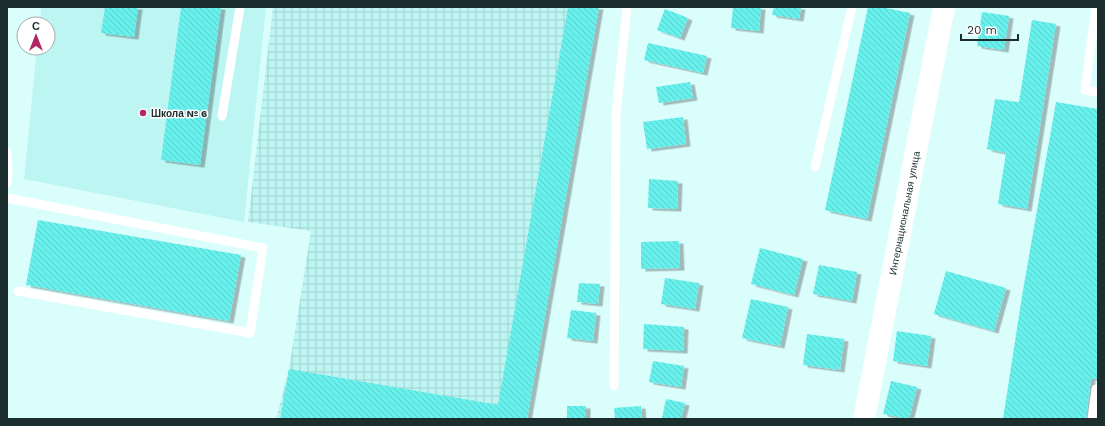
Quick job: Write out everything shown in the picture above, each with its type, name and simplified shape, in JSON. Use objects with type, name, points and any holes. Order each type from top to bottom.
[{"type":"street","name":"Интернациональная улица","points":[[864,419],[944,7]]},
{"type":"lane","points":[[222,116],[240,7]]},
{"type":"lane","points":[[614,386],[616,114],[627,7]]},
{"type":"lane","points":[[815,167],[852,7]]},
{"type":"lane","points":[[1096,7],[1085,90],[1098,92]]},
{"type":"lane","points":[[7,152],[7,183]]},
{"type":"lane","points":[[7,198],[263,248],[250,333],[18,291]]},
{"type":"lane","points":[[1092,419],[1096,389],[1098,390]]},
{"type":"shaded area","name":"Школа № 6","points":[[41,7],[266,7],[244,222],[24,179],[36,56],[56,56],[56,16],[40,16]]},
{"type":"shaded area","points":[[273,7],[599,7],[527,419],[276,419],[289,369],[311,231],[248,222]]},
{"type":"building","points":[[105,7],[138,7],[134,37],[101,33]]},
{"type":"building","points":[[181,7],[221,7],[200,165],[161,160]]},
{"type":"building","points":[[568,7],[599,7],[527,419],[280,419],[289,369],[498,405]]},
{"type":"building","points":[[733,7],[761,7],[759,31],[731,28]]},
{"type":"building","points":[[774,7],[801,7],[799,19],[772,15]]},
{"type":"building","points":[[868,7],[881,7],[910,13],[867,219],[825,210]]},
{"type":"building","points":[[665,9],[688,18],[680,38],[657,30]]},
{"type":"building","points":[[982,12],[1009,16],[1004,50],[977,46]]},
{"type":"building","points":[[1032,20],[1056,24],[1027,209],[998,204],[1006,153],[987,149],[995,99],[1019,102]]},
{"type":"building","points":[[648,43],[707,56],[703,73],[644,60]]},
{"type":"building","points":[[690,82],[693,98],[659,103],[656,87]]},
{"type":"building","points":[[1056,102],[1098,109],[1098,379],[1091,378],[1086,419],[1003,419],[1022,296]]},
{"type":"building","points":[[683,117],[686,144],[647,149],[643,122]]},
{"type":"building","points":[[649,179],[678,181],[677,209],[648,208]]},
{"type":"building","points":[[38,220],[241,255],[229,321],[26,285]]},
{"type":"building","points":[[679,241],[680,268],[641,269],[641,242]]},
{"type":"building","points":[[760,248],[803,259],[794,295],[751,284]]},
{"type":"building","points":[[819,265],[857,272],[852,301],[813,294]]},
{"type":"building","points":[[946,271],[1006,288],[994,331],[934,314]]},
{"type":"building","points":[[665,278],[699,283],[695,309],[661,304]]},
{"type":"building","points":[[579,283],[600,284],[598,304],[577,302]]},
{"type":"building","points":[[751,299],[788,307],[780,346],[742,338]]},
{"type":"building","points":[[571,310],[596,313],[593,341],[567,338]]},
{"type":"building","points":[[644,324],[684,327],[683,351],[643,349]]},
{"type":"building","points":[[897,331],[931,336],[927,366],[893,361]]},
{"type":"building","points":[[807,334],[844,339],[840,370],[803,365]]},
{"type":"building","points":[[653,361],[684,366],[681,387],[649,382]]},
{"type":"building","points":[[891,381],[917,387],[909,419],[883,414]]},
{"type":"building","points":[[666,399],[685,403],[681,419],[662,418]]},
{"type":"building","points":[[567,406],[586,406],[586,419],[567,419]]},
{"type":"building","points":[[641,406],[642,419],[615,419],[614,408]]},
{"type":"place","name":"Школа № 6","points":[[143,113]]}]
